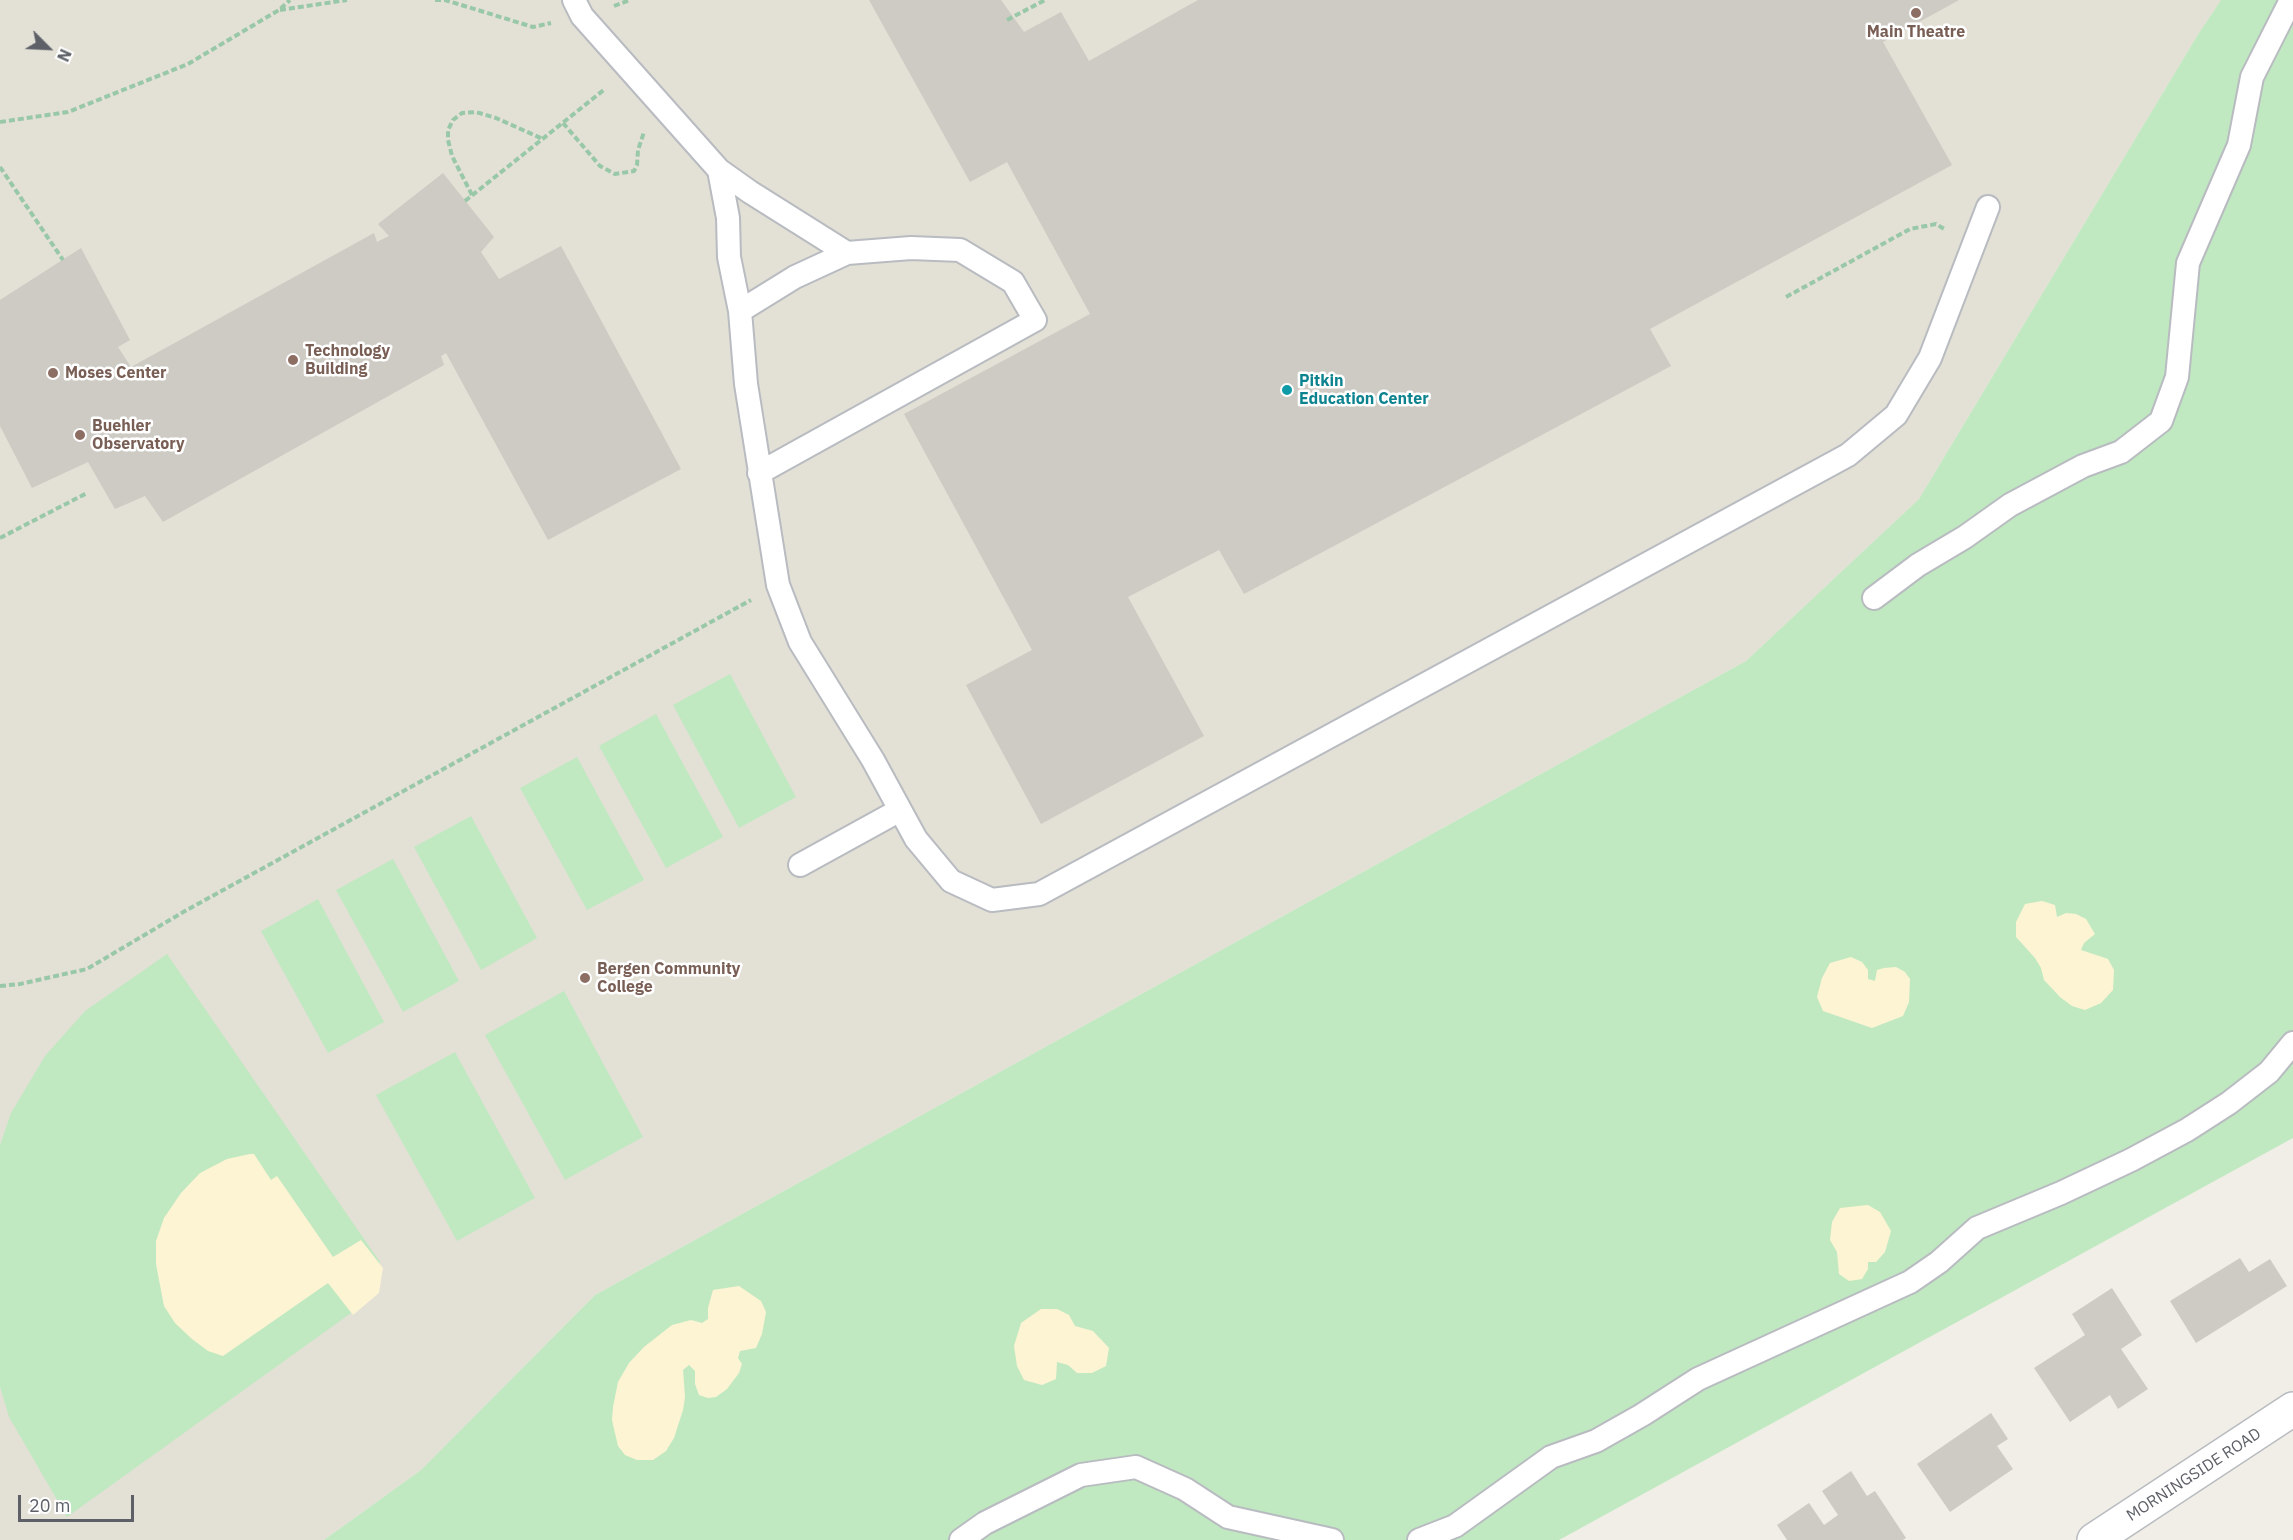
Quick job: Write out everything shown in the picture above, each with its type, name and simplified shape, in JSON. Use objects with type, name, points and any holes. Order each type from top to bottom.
[{"type":"street","name":"MORNINGSIDE ROAD","points":[[2094,1540],[2293,1409]]},
{"type":"lane","points":[[1874,598],[1918,565],[1965,537],[2010,505],[2083,466],[2121,452],[2162,421],[2177,377],[2188,263],[2239,146],[2252,77],[2291,0]]},
{"type":"lane","points":[[578,8],[629,70],[719,170],[847,253]]},
{"type":"lane","points":[[719,170],[728,218],[729,257],[740,311],[746,384],[778,585],[800,642],[873,760],[916,839],[951,881],[992,900],[1039,894],[1848,455],[1896,415],[1930,358],[1988,207]]},
{"type":"lane","points":[[740,311],[795,277],[847,253],[911,248],[960,250],[1013,282],[1035,320],[759,473]]},
{"type":"lane","points":[[800,865],[900,810]]},
{"type":"lane","points":[[1419,1540],[1455,1526],[1551,1457],[1596,1441],[1698,1379],[1910,1282],[1939,1262],[1977,1228],[2091,1179],[2187,1130],[2229,1103],[2269,1072],[2293,1043]]},
{"type":"lane","points":[[961,1540],[986,1523],[1081,1475],[1136,1467],[1185,1489],[1228,1517],[1332,1540]]},
{"type":"path","points":[[0,123],[68,111],[188,64],[279,10],[290,0]]},
{"type":"path","points":[[279,10],[347,0]]},
{"type":"path","points":[[435,0],[445,0],[534,27],[578,8]]},
{"type":"path","points":[[1007,20],[1045,0]]},
{"type":"path","points":[[465,201],[629,70]]},
{"type":"path","points":[[472,195],[452,156],[448,130],[453,120],[462,114],[476,112],[496,118],[543,139]]},
{"type":"path","points":[[563,123],[600,166],[615,174],[634,171],[645,126]]},
{"type":"path","points":[[0,167],[63,260]]},
{"type":"path","points":[[1786,297],[1910,229],[1936,224],[1972,247]]},
{"type":"path","points":[[0,538],[87,493]]},
{"type":"path","points":[[0,986],[20,984],[87,969],[185,911],[778,585]]},
{"type":"shaded area","name":"Bergen Community College","points":[[0,0],[2221,0],[2197,36],[1919,499],[1746,661],[595,1295],[421,1470],[324,1540],[0,1540]]},
{"type":"green space","points":[[2221,0],[2293,0],[2293,1138],[1559,1540],[324,1540],[421,1470],[595,1295],[1746,661],[1919,499],[2197,36]]},
{"type":"green space","points":[[730,674],[796,797],[739,828],[673,705]]},
{"type":"green space","points":[[656,714],[723,837],[666,868],[599,746]]},
{"type":"green space","points":[[577,757],[644,880],[587,910],[520,788]]},
{"type":"green space","points":[[471,816],[537,938],[481,970],[414,847]]},
{"type":"green space","points":[[393,859],[459,981],[403,1012],[336,890]]},
{"type":"green space","points":[[318,899],[384,1022],[328,1053],[261,931]]},
{"type":"green space","points":[[167,954],[380,1262],[372,1298],[67,1517],[9,1417],[0,1387],[0,1145],[11,1113],[45,1056],[85,1011]]},
{"type":"green space","points":[[564,991],[643,1137],[565,1180],[485,1035]]},
{"type":"green space","points":[[455,1052],[535,1198],[457,1241],[376,1095]]},
{"type":"sand","points":[[2042,901],[2055,905],[2057,917],[2066,913],[2076,914],[2086,919],[2095,934],[2084,943],[2081,950],[2108,959],[2114,970],[2113,990],[2101,1003],[2085,1010],[2072,1006],[2060,997],[2044,980],[2035,958],[2016,937],[2016,922],[2025,904]]},
{"type":"sand","points":[[1851,957],[1862,962],[1868,970],[1868,979],[1875,981],[1877,970],[1896,967],[1905,972],[1910,979],[1909,1002],[1903,1016],[1872,1028],[1823,1011],[1817,997],[1822,978],[1830,963]]},
{"type":"sand","points":[[254,1154],[271,1180],[277,1176],[333,1257],[361,1240],[383,1268],[379,1293],[353,1315],[328,1283],[223,1356],[208,1351],[192,1339],[175,1323],[164,1306],[156,1264],[156,1241],[164,1218],[181,1193],[200,1173],[227,1159]]},
{"type":"sand","points":[[1868,1205],[1880,1212],[1891,1231],[1885,1252],[1876,1262],[1868,1262],[1868,1269],[1862,1279],[1849,1281],[1839,1274],[1837,1252],[1830,1240],[1832,1222],[1840,1208]]},
{"type":"sand","points":[[739,1286],[761,1301],[766,1312],[762,1334],[756,1348],[740,1351],[738,1358],[742,1364],[739,1373],[727,1389],[716,1397],[708,1398],[699,1395],[695,1384],[695,1371],[689,1365],[683,1370],[685,1397],[683,1410],[674,1438],[666,1451],[653,1460],[637,1460],[625,1455],[618,1446],[612,1420],[618,1382],[629,1363],[644,1347],[672,1325],[691,1320],[702,1323],[708,1319],[708,1308],[713,1290]]},
{"type":"sand","points":[[1041,1309],[1057,1309],[1069,1315],[1075,1326],[1093,1331],[1109,1348],[1106,1366],[1092,1373],[1077,1373],[1068,1365],[1057,1362],[1056,1379],[1042,1385],[1024,1380],[1017,1366],[1014,1346],[1021,1323]]},
{"type":"building","name":"Pitkin Education Center","points":[[869,0],[1001,0],[1024,32],[1061,12],[1089,61],[1198,0],[1959,0],[1883,42],[1952,165],[1650,329],[1671,366],[1244,594],[1219,550],[1128,597],[1204,736],[1041,824],[966,685],[1032,650],[904,414],[1090,314],[1007,162],[970,182]]},
{"type":"building","name":"Technology Building","points":[[443,173],[494,237],[481,252],[499,279],[561,246],[681,469],[548,540],[446,353],[441,356],[444,365],[163,522],[145,496],[115,509],[88,462],[32,488],[0,426],[0,300],[81,248],[130,340],[118,347],[131,367],[374,233],[377,242],[389,236],[378,224]]},
{"type":"building","points":[[2240,1258],[2249,1272],[2270,1259],[2287,1286],[2196,1343],[2170,1301]]},
{"type":"building","points":[[2112,1288],[2142,1335],[2121,1349],[2148,1389],[2118,1409],[2110,1395],[2070,1422],[2034,1368],[2085,1335],[2072,1314]]},
{"type":"building","points":[[1991,1413],[2008,1439],[1997,1446],[2013,1469],[1950,1512],[1917,1464]]},
{"type":"building","points":[[1851,1471],[1867,1496],[1875,1491],[1906,1538],[1903,1540],[1787,1540],[1777,1525],[1809,1503],[1824,1525],[1838,1515],[1822,1491]]},
{"type":"place","name":"Main Theatre","points":[[1916,13]]},
{"type":"place","name":"Technology Building","points":[[293,360]]},
{"type":"place","name":"Moses Center","points":[[53,373]]},
{"type":"place","name":"Pitkin Education Center","points":[[1287,390]]},
{"type":"place","name":"Buehler Observatory","points":[[80,435]]},
{"type":"place","name":"Bergen Community College","points":[[585,978]]}]
